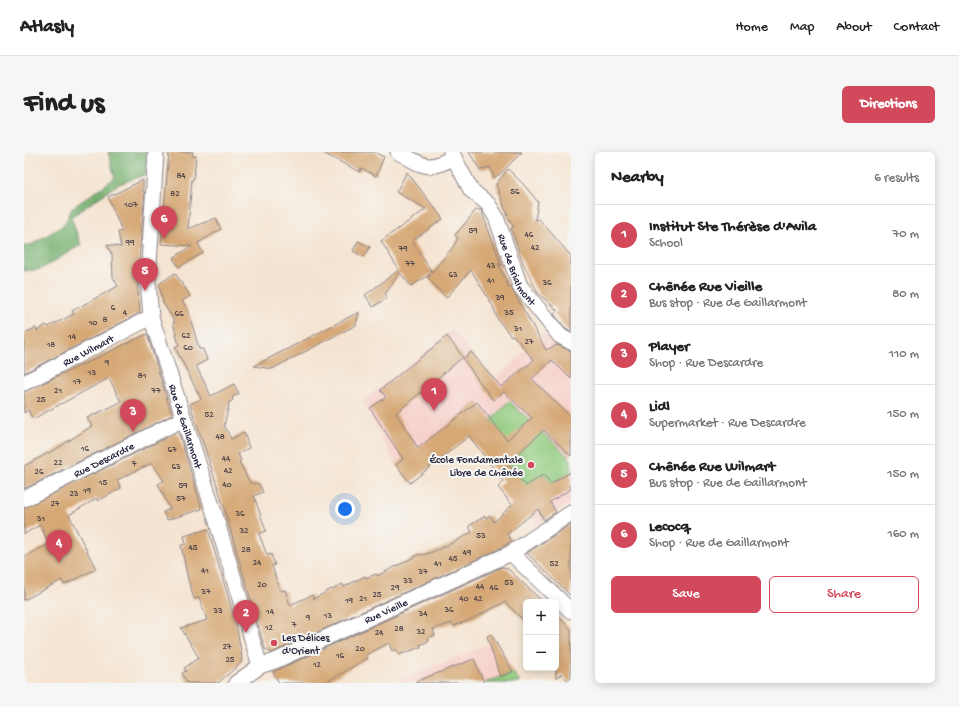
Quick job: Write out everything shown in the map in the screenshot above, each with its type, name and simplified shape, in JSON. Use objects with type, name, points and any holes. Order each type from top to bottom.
[{"type":"street","name":"Rue de Gaillarmont","points":[[156,152],[148,281],[151,318],[208,492],[260,666]]},
{"type":"street","points":[[398,152],[427,167],[437,165],[452,154]]},
{"type":"street","name":"Rue de Brialmont","points":[[452,154],[471,190],[488,204],[496,217],[520,286],[560,336],[571,342]]},
{"type":"street","name":"Rue Wilmart","points":[[24,383],[151,318]]},
{"type":"street","name":"Rue Descardre","points":[[24,499],[183,419]]},
{"type":"street","name":"Rue Vieille","points":[[260,666],[275,661],[511,553],[571,513]]},
{"type":"street","points":[[511,553],[571,611]]},
{"type":"street","points":[[236,683],[260,666]]},
{"type":"shaded area","points":[[452,330],[495,380],[544,332],[562,348],[571,353],[571,502],[537,525],[469,436],[410,483],[396,465],[363,401]]},
{"type":"shaded area","points":[[495,641],[522,683],[403,683],[402,680]]},
{"type":"green space","points":[[108,152],[147,152],[146,174],[117,185],[71,217],[81,245],[41,269],[24,271],[24,245],[31,245],[64,225],[72,208],[115,178]]},
{"type":"green space","points":[[509,401],[571,459],[571,472],[551,484],[544,474],[513,495],[515,473],[487,432],[495,425],[491,420]]},
{"type":"green space","points":[[513,672],[520,683],[485,683]]},
{"type":"building","points":[[169,152],[193,152],[192,156],[196,156],[194,179],[192,179],[188,229],[216,218],[221,229],[198,243],[203,253],[179,267],[173,258],[192,246],[161,244]]},
{"type":"building","points":[[321,152],[374,152],[384,157],[376,176],[361,168],[360,172]]},
{"type":"building","points":[[469,152],[522,152],[494,178],[490,167],[480,170]]},
{"type":"building","points":[[508,169],[538,202],[535,220],[539,219],[571,256],[571,332],[566,329],[554,314],[557,310],[538,293],[523,263],[511,228],[514,227],[506,214],[508,214],[496,184]]},
{"type":"building","points":[[407,172],[443,219],[412,241],[432,272],[453,247],[458,238],[455,235],[476,210],[481,210],[502,266],[498,263],[509,287],[510,286],[516,296],[546,350],[557,345],[571,351],[571,379],[552,360],[532,379],[571,417],[571,456],[544,430],[507,463],[526,486],[544,474],[551,484],[571,472],[571,489],[550,502],[556,512],[544,520],[538,509],[507,534],[512,541],[499,549],[272,653],[265,649],[220,494],[190,404],[201,399],[175,347],[179,345],[173,323],[175,322],[163,303],[159,284],[175,273],[190,296],[182,301],[188,310],[199,349],[203,349],[207,360],[196,366],[211,396],[234,384],[239,394],[232,397],[233,400],[228,403],[229,405],[224,425],[231,439],[244,432],[249,448],[238,454],[241,461],[239,462],[250,483],[259,484],[263,492],[254,496],[266,531],[259,534],[267,555],[271,554],[275,565],[272,566],[280,591],[285,590],[290,605],[312,595],[314,599],[342,584],[344,587],[365,576],[366,578],[376,574],[377,576],[420,554],[430,553],[450,544],[472,532],[469,526],[485,516],[486,518],[490,515],[494,522],[512,505],[498,487],[504,482],[469,436],[410,483],[396,465],[403,459],[370,408],[386,397],[380,390],[447,336],[463,357],[396,413],[418,448],[477,402],[507,440],[532,418],[504,392],[493,400],[463,359],[471,352],[501,387],[534,360],[498,320],[493,306],[471,270],[446,298],[428,278],[431,274],[411,286],[400,273],[385,294],[388,297],[373,307],[365,295],[399,270],[381,241],[426,209],[396,192]]},
{"type":"building","points":[[143,180],[143,192],[145,192],[137,281],[140,313],[24,373],[24,333],[36,328],[37,331],[46,325],[48,327],[74,314],[72,311],[118,286],[113,277],[112,255],[107,245],[121,247],[118,232],[122,231],[108,197]]},
{"type":"building","points":[[358,241],[370,247],[364,257],[353,251]]},
{"type":"building","points":[[359,312],[356,325],[272,369],[254,366]]},
{"type":"building","points":[[147,334],[172,415],[24,489],[24,466],[56,449],[92,426],[87,418],[121,402],[109,378],[33,419],[28,410],[24,413],[24,392]]},
{"type":"building","points":[[176,433],[179,434],[202,509],[167,520],[163,512],[170,509],[158,484],[164,481],[152,463],[117,480],[121,488],[98,501],[97,498],[69,515],[96,569],[64,585],[62,580],[24,600],[24,557],[49,544],[40,525],[24,534],[24,508]]},
{"type":"building","points":[[571,524],[571,596],[527,553]]},
{"type":"building","points":[[208,529],[236,623],[242,658],[241,663],[218,683],[187,683],[182,673],[186,671],[184,668],[199,658],[181,628],[207,620],[199,598],[194,599],[181,545],[186,544],[184,536]]},
{"type":"building","points":[[502,567],[508,569],[540,599],[523,599],[523,620],[505,602],[472,619],[454,626],[452,623],[433,629],[435,635],[428,638],[429,641],[420,645],[421,647],[399,655],[396,649],[392,651],[389,643],[366,655],[368,658],[325,683],[279,683],[273,672]]},
{"type":"building","points":[[559,617],[571,629],[571,683],[561,674],[556,679],[556,671],[559,671]]},
{"type":"building","points":[[491,634],[513,672],[500,677],[487,636]]},
{"type":"building","points":[[474,659],[484,683],[415,683],[415,682]]},
{"type":"place","name":"Lecocq","points":[[164,239]]},
{"type":"place","name":"Chênée Rue Wilmart","points":[[145,291]]},
{"type":"place","name":"Institut Ste Thérèse d'Avila","points":[[434,411]]},
{"type":"place","name":"Player","points":[[133,432]]},
{"type":"place","name":"École Fondamentale Libre de Chênée","points":[[531,465]]},
{"type":"place","name":"Lidl","points":[[59,563]]},
{"type":"place","name":"Chênée Rue Vieille","points":[[246,633]]},
{"type":"place","name":"Les Délices d'Orient","points":[[274,643]]}]
